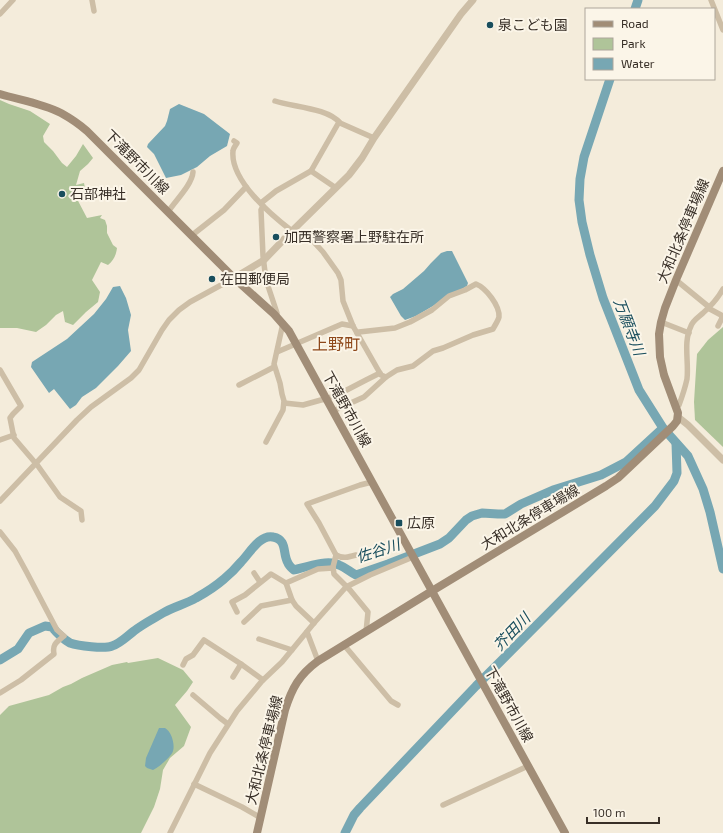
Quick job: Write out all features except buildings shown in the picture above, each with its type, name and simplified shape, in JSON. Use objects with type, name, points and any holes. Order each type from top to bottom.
[{"type":"main road","name":"下滝野市川線","points":[[0,94],[60,113],[76,122],[87,131],[191,236],[274,314],[289,331],[565,833]]},
{"type":"main road","name":"大和北条停車場線","points":[[257,833],[290,694],[298,680],[310,667],[618,478],[670,430],[677,421],[677,412],[664,375],[660,357],[659,334],[661,322],[676,280],[723,171]]},
{"type":"street","points":[[0,14],[13,0]]},
{"type":"street","points":[[92,0],[94,11]]},
{"type":"street","points":[[0,501],[77,420],[91,407],[140,370],[162,330],[179,310],[190,302],[264,260],[336,188],[362,158],[374,138],[461,14],[474,0]]},
{"type":"street","points":[[715,10],[723,30]]},
{"type":"street","points":[[275,101],[313,109],[337,119],[340,122],[374,138]]},
{"type":"street","points":[[274,314],[277,313],[266,280],[261,210],[262,205],[276,191],[311,171],[340,122]]},
{"type":"street","points":[[234,141],[237,143],[233,150],[234,161],[237,172],[246,187],[269,212],[293,230],[312,240],[323,252],[338,273],[342,284],[343,301],[353,326],[380,374],[386,377]]},
{"type":"street","points":[[311,171],[336,188]]},
{"type":"street","points":[[168,212],[188,185],[193,172]]},
{"type":"street","points":[[191,236],[224,210],[246,187]]},
{"type":"street","points":[[676,280],[708,308],[721,316],[722,318],[718,326]]},
{"type":"street","points":[[333,411],[364,397],[386,377],[398,370],[413,366],[433,351],[473,335],[493,329],[499,318],[498,310],[491,297],[481,286],[476,284],[449,296],[432,310],[410,322],[395,328],[357,333]]},
{"type":"street","points":[[723,289],[720,295],[694,321],[690,328],[686,357],[687,380],[677,412],[723,460]]},
{"type":"street","points":[[661,322],[689,333]]},
{"type":"street","points":[[266,442],[283,410],[284,403],[274,364],[283,324]]},
{"type":"street","points":[[277,352],[342,324],[353,326]]},
{"type":"street","points":[[239,385],[274,367]]},
{"type":"street","points":[[0,370],[22,406],[10,418],[14,438],[38,466],[60,497],[81,511],[82,520]]},
{"type":"street","points":[[284,403],[303,405],[326,399],[342,393],[380,374]]},
{"type":"street","points":[[0,440],[14,436]]},
{"type":"street","points":[[366,632],[368,612],[334,574],[333,568],[336,555],[307,504],[372,482]]},
{"type":"street","points":[[0,532],[15,551],[57,630],[64,636],[54,644],[54,654],[21,680],[0,693]]},
{"type":"street","points":[[336,555],[341,557],[356,555]]},
{"type":"street","points":[[170,833],[210,753],[228,724],[263,680],[282,662],[346,587],[412,555]]},
{"type":"street","points":[[286,583],[318,569],[333,568]]},
{"type":"street","points":[[254,573],[260,582]]},
{"type":"street","points":[[237,612],[232,602],[271,574],[286,583],[292,600],[296,606],[314,623]]},
{"type":"street","points":[[244,622],[262,606],[292,600]]},
{"type":"street","points":[[307,632],[318,661]]},
{"type":"street","points":[[259,639],[292,650]]},
{"type":"street","points":[[183,665],[186,659],[193,655],[204,640],[263,680]]},
{"type":"street","points":[[344,645],[391,701],[398,705]]},
{"type":"street","points":[[233,677],[241,664]]},
{"type":"street","points":[[192,695],[228,724]]},
{"type":"street","points":[[443,805],[528,766]]},
{"type":"street","points":[[194,784],[242,807],[261,818]]},
{"type":"green space","points":[[0,100],[30,111],[50,124],[43,136],[44,142],[67,167],[83,144],[93,158],[80,171],[76,185],[84,183],[86,193],[76,197],[87,218],[102,215],[100,218],[105,220],[107,233],[113,245],[117,248],[112,261],[108,265],[101,262],[92,280],[100,292],[98,302],[73,325],[65,322],[63,311],[36,332],[17,328],[0,328]]},
{"type":"green space","points":[[723,327],[723,447],[695,420],[694,402],[697,354],[708,340]]},
{"type":"green space","points":[[158,658],[183,670],[193,682],[175,705],[191,727],[184,746],[170,758],[163,770],[160,789],[154,807],[141,833],[0,833],[0,715],[9,706],[49,695],[63,687],[112,665]]},
{"type":"water","points":[[179,104],[204,114],[230,134],[227,146],[210,156],[197,167],[181,175],[166,178],[154,154],[147,147],[165,126],[170,109]]},
{"type":"water","points":[[452,251],[468,283],[467,286],[416,316],[405,320],[390,297],[403,289],[424,271],[441,253]]},
{"type":"water","points":[[120,286],[126,298],[131,315],[128,330],[131,351],[96,388],[82,397],[76,405],[70,409],[54,389],[49,393],[31,367],[32,362],[67,339],[94,314],[113,287]]},
{"type":"water","points":[[159,728],[165,728],[169,732],[174,748],[168,759],[153,770],[145,766],[146,758]]},
{"type":"waterway","name":"万願寺川","points":[[635,8],[638,0]]},
{"type":"waterway","name":"万願寺川","points":[[610,80],[584,157],[580,179],[579,200],[582,222],[603,298],[639,390],[663,428],[688,456],[703,489],[710,512],[723,569]]},
{"type":"waterway","name":"佐谷川","points":[[0,660],[18,649],[29,633],[45,626],[52,627],[58,634],[70,643],[98,647],[109,647],[115,645],[137,628],[214,587],[233,571],[259,541],[268,537],[273,537],[281,541],[288,564],[294,570],[317,564],[334,563],[356,575],[388,564],[440,544],[449,538],[466,520],[472,516],[482,513],[505,514],[521,504],[553,490],[601,475],[626,462],[663,428]]},
{"type":"waterway","name":"芥田川","points":[[345,833],[354,815],[360,808],[476,686],[655,506],[674,481],[677,473],[676,443]]},
{"type":"place","name":"泉こども園","points":[[490,25]]},
{"type":"place","name":"石部神社","points":[[62,194]]},
{"type":"place","name":"加西警察署上野駐在所","points":[[276,237]]},
{"type":"place","name":"在田郵便局","points":[[212,279]]},
{"type":"place","name":"広原","points":[[399,523]]},
{"type":"district","name":"上野町","points":[[336,344]]}]
